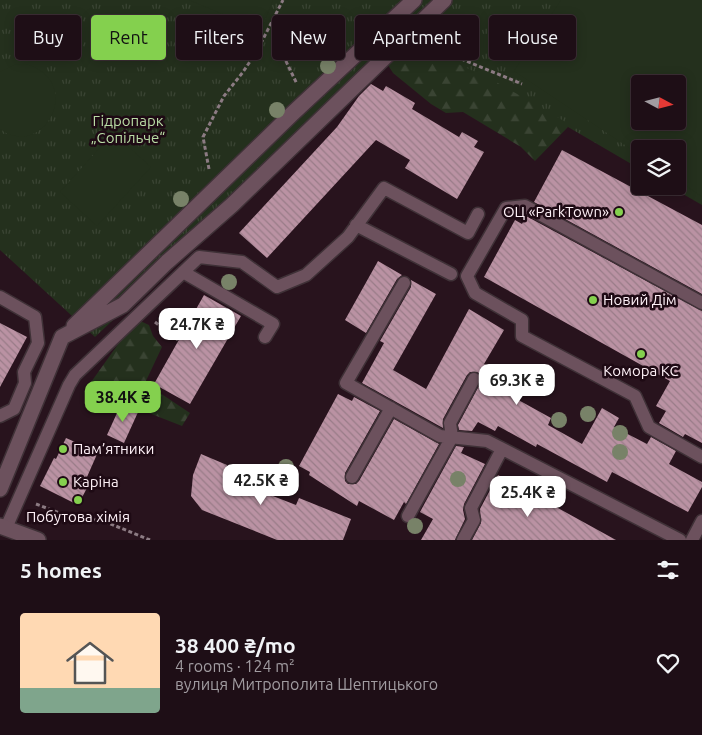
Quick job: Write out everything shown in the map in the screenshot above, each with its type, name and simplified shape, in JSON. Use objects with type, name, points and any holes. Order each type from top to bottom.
[{"type":"street","points":[[0,489],[62,337],[215,188],[414,0]]},
{"type":"street","points":[[428,15],[444,0]]},
{"type":"street","points":[[62,337],[123,305],[166,262],[232,205],[381,60]]},
{"type":"street","points":[[3,527],[38,540]]},
{"type":"lane","points":[[3,527],[20,498],[75,375],[199,257],[242,262],[277,287],[306,275],[348,237],[384,188],[468,233],[478,214]]},
{"type":"lane","points":[[702,303],[525,206],[506,208],[467,276],[475,293],[522,320],[522,336],[635,396],[649,427],[702,457]]},
{"type":"lane","points":[[356,225],[451,274]]},
{"type":"lane","points":[[183,272],[272,324],[265,337]]},
{"type":"lane","points":[[404,283],[346,383],[440,436],[487,441],[680,540]]},
{"type":"lane","points":[[0,297],[35,317],[38,343],[24,372],[25,383],[14,409],[0,416]]},
{"type":"lane","points":[[408,516],[452,437],[450,423],[474,379]]},
{"type":"lane","points":[[352,477],[391,408]]},
{"type":"lane","points":[[463,540],[474,520],[471,508],[502,449]]},
{"type":"lane","points":[[692,540],[702,521]]},
{"type":"path","points":[[276,15],[283,0]]},
{"type":"path","points":[[215,188],[210,176],[202,137],[224,96],[243,72],[272,21]]},
{"type":"path","points":[[286,60],[306,101]]},
{"type":"path","points":[[462,60],[522,84]]},
{"type":"path","points":[[20,498],[78,520],[102,520],[150,540]]},
{"type":"green space","name":"Гідропарк „Сопільче“","points":[[0,0],[702,0],[702,205],[685,195],[686,140],[631,140],[631,164],[568,127],[441,60],[479,60],[479,15],[355,15],[355,60],[391,60],[95,337],[0,250]]},
{"type":"green space","points":[[189,0],[273,0],[262,28],[262,15],[225,15]]},
{"type":"green space","points":[[561,0],[702,0],[702,197],[686,186],[686,140],[631,140],[631,149],[514,71],[521,60],[576,60],[576,15],[551,15]]},
{"type":"green space","points":[[388,60],[450,60],[498,83],[564,121],[568,127],[535,161],[521,147],[463,112],[446,113],[431,104],[393,73],[386,62]]},
{"type":"green space","points":[[26,64],[44,73],[53,86],[55,101],[52,115],[43,127],[31,135],[16,136],[0,129],[0,72],[14,65]]},
{"type":"green space","points":[[113,133],[151,167],[97,226],[60,192]]},
{"type":"green space","points":[[136,319],[149,325],[153,336],[162,347],[145,383],[190,413],[182,426],[131,406],[116,396],[98,396],[84,392]]},
{"type":"building","points":[[371,84],[383,91],[386,86],[415,103],[412,109],[459,137],[462,132],[478,141],[474,147],[484,152],[457,199],[405,168],[410,160],[376,140],[267,258],[239,233],[337,127],[359,96]]},
{"type":"building","name":"ОЦ «ParkTown»","points":[[562,150],[631,187],[631,195],[646,195],[702,225],[702,294],[534,202]]},
{"type":"building","name":"Новий Дім","points":[[526,216],[702,311],[702,443],[685,434],[683,437],[659,423],[666,411],[656,406],[670,381],[484,277],[515,220],[522,224]]},
{"type":"building","points":[[378,261],[402,275],[397,279],[366,333],[345,320]]},
{"type":"building","points":[[411,280],[436,294],[393,370],[426,389],[469,309],[504,330],[484,364],[503,374],[495,387],[551,418],[548,425],[582,444],[602,408],[619,418],[614,427],[647,444],[651,437],[676,451],[669,464],[702,482],[702,487],[688,512],[612,472],[607,482],[537,444],[536,447],[498,426],[495,431],[478,422],[472,431],[459,430],[458,425],[481,382],[481,375],[477,372],[470,372],[467,375],[443,419],[443,428],[362,383],[384,343],[380,341],[411,287]]},
{"type":"building","points":[[204,295],[241,316],[190,404],[154,384]]},
{"type":"building","points":[[0,323],[27,337],[0,387]]},
{"type":"building","points":[[338,394],[352,401],[354,397],[380,411],[345,473],[345,481],[348,484],[356,484],[359,481],[394,419],[439,444],[406,504],[404,502],[394,520],[359,501],[357,506],[309,475],[310,472],[299,466]]},
{"type":"building","points":[[122,402],[139,410],[124,443],[107,435]]},
{"type":"building","points":[[66,438],[98,452],[83,486],[87,488],[78,505],[40,486]]},
{"type":"building","points":[[456,446],[464,447],[461,453],[485,464],[464,504],[465,519],[455,540],[421,540],[433,519],[420,512]]},
{"type":"building","points":[[201,454],[227,465],[226,468],[263,483],[260,491],[296,505],[299,498],[351,519],[343,540],[277,540],[202,510],[191,496],[193,475]]},
{"type":"building","points":[[498,475],[616,540],[472,540],[481,523],[480,509]]},
{"type":"place","name":"ОЦ «ParkTown»","points":[[619,212]]},
{"type":"place","name":"Новий Дім","points":[[593,300]]},
{"type":"place","name":"Комора КС","points":[[641,354]]},
{"type":"place","name":"Пам’ятники","points":[[63,449]]},
{"type":"place","name":"Каріна","points":[[63,482]]},
{"type":"place","name":"Побутова хімія","points":[[78,500]]}]
